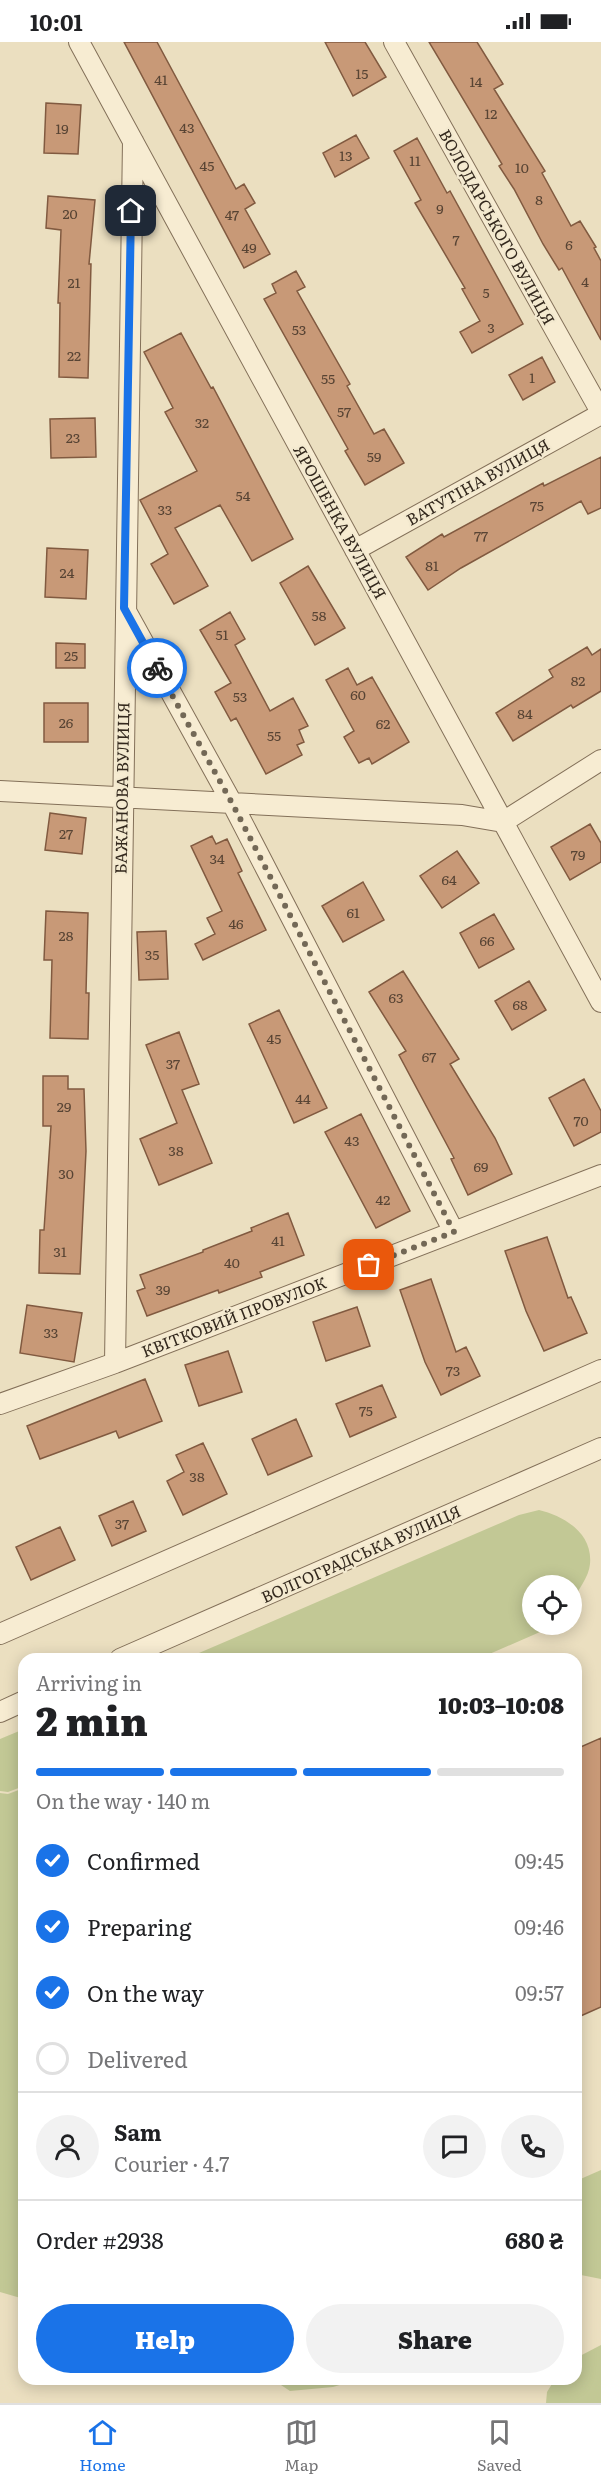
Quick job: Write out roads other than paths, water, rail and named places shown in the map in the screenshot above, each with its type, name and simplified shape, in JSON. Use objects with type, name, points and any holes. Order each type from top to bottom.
[{"type":"street","name":"ЯРОШЕНКА ВУЛИЦЯ","points":[[79,42],[601,1002]]},
{"type":"street","name":"ВОЛОДАРСЬКОГО ВУЛИЦЯ","points":[[394,42],[601,413]]},
{"type":"street","name":"БАЖАНОВА ВУЛИЦЯ","points":[[115,1363],[124,608],[133,141]]},
{"type":"street","name":"ВАТУТІНА ВУЛИЦЯ","points":[[355,550],[601,413]]},
{"type":"street","points":[[124,608],[232,803],[454,1232]]},
{"type":"street","points":[[0,791],[462,815],[503,822],[601,760]]},
{"type":"street","name":"КВІТКОВИЙ ПРОВУЛОК","points":[[0,1404],[115,1363],[601,1175]]},
{"type":"street","points":[[0,1635],[601,1370]]},
{"type":"street","name":"ВОЛГОГРАДСЬКА ВУЛИЦЯ","points":[[134,1653],[601,1448]]},
{"type":"street","points":[[0,1712],[18,1704]]}]
